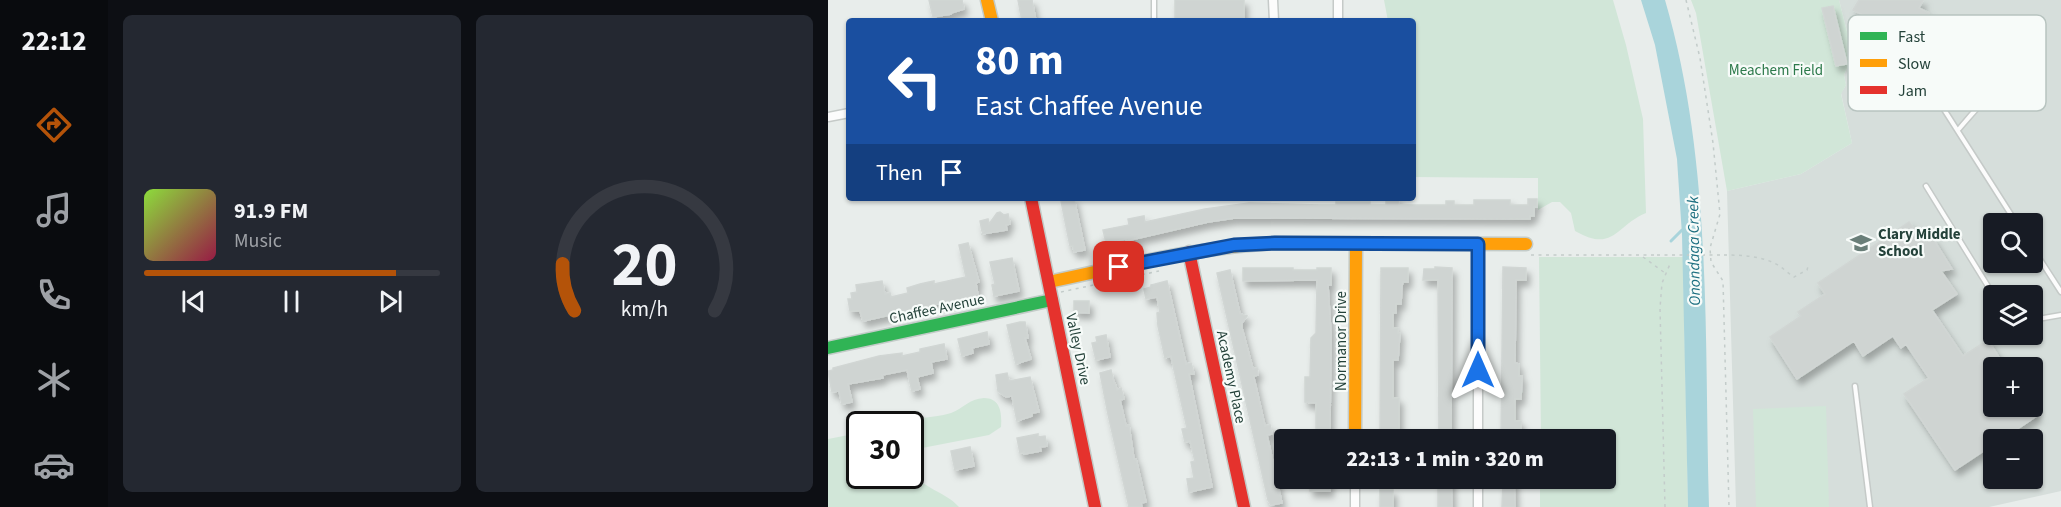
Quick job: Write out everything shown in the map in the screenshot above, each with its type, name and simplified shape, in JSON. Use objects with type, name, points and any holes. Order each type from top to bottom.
[{"type":"street","points":[[987,0],[991,18]]},
{"type":"street","points":[[1273,0],[1274,18]]},
{"type":"street","points":[[1338,0],[1338,18]]},
{"type":"street","points":[[828,117],[846,114]]},
{"type":"street","name":"Valley Drive","points":[[1031,201],[1095,507]]},
{"type":"street","points":[[1049,282],[1189,252],[1244,244],[1526,244]]},
{"type":"street","name":"Normanor Drive","points":[[1355,429],[1356,244]]},
{"type":"street","points":[[1478,244],[1478,429]]},
{"type":"street","name":"Academy Place","points":[[1189,252],[1242,507]]},
{"type":"street","name":"Chaffee Avenue","points":[[828,348],[1052,300]]},
{"type":"street","points":[[1355,489],[1355,507]]},
{"type":"street","points":[[1478,489],[1478,507]]},
{"type":"lane","points":[[1154,0],[1154,18]]},
{"type":"lane","points":[[1945,111],[2011,213]]},
{"type":"lane","points":[[1958,130],[1974,111]]},
{"type":"lane","points":[[1926,186],[1987,285]]},
{"type":"lane","points":[[2043,264],[2061,292]]},
{"type":"lane","points":[[2043,318],[2061,315]]},
{"type":"lane","points":[[1856,386],[1870,507]]},
{"type":"path","points":[[1686,0],[1700,58],[1713,143],[1720,214],[1710,248],[1711,262],[1723,280],[1729,507]]},
{"type":"path","points":[[1640,255],[1666,274]]},
{"type":"path","points":[[1657,255],[1750,256],[1779,266],[1794,277],[1807,270],[1809,263]]},
{"type":"path","points":[[1665,507],[1660,308],[1662,283],[1670,264]]},
{"type":"shaded area","name":"Clary Middle School","points":[[1839,0],[2061,0],[2061,491],[1989,507],[1736,507],[1727,191],[1801,174],[1852,143],[1841,93],[1846,85],[1844,75],[1848,66],[1848,111],[2046,111],[2046,15],[1848,15],[1848,35]]},
{"type":"green space","points":[[1384,0],[1613,0],[1643,119],[1646,213],[1614,235],[1598,239],[1575,231],[1571,213],[1560,202],[1552,202],[1538,210],[1538,178],[1416,177],[1416,18],[1387,18]]},
{"type":"green space","name":"Meachem Field","points":[[1691,0],[1839,0],[1848,35],[1848,66],[1844,75],[1846,85],[1841,94],[1852,143],[1801,174],[1727,191],[1696,13]]},
{"type":"green space","points":[[1539,257],[1683,257],[1688,507],[1540,507],[1540,489],[1616,489],[1616,429],[1541,429]]},
{"type":"green space","points":[[990,399],[997,404],[1001,412],[1001,427],[989,435],[924,448],[924,418],[951,413],[974,400]]},
{"type":"green space","points":[[1826,406],[1829,507],[1756,507],[1753,409]]},
{"type":"green space","points":[[846,436],[846,489],[924,489],[924,484],[959,507],[828,507],[828,439]]},
{"type":"water","name":"Onondaga Creek","points":[[1641,0],[1665,0],[1680,62],[1691,125],[1699,188],[1703,252],[1709,507],[1688,507],[1682,235],[1677,159],[1655,45]]},
{"type":"building","points":[[929,0],[962,0],[964,9],[933,17]]},
{"type":"building","points":[[1018,0],[1032,0],[1035,18],[1021,18]]},
{"type":"building","points":[[1175,0],[1244,0],[1244,18],[1175,18]]},
{"type":"building","points":[[1859,0],[1923,0],[1919,8],[1929,13],[1928,15],[1863,15],[1853,10]]},
{"type":"building","points":[[1833,6],[1847,64],[1836,66],[1822,8]]},
{"type":"building","points":[[1528,199],[1537,199],[1537,207],[1534,207],[1534,216],[1530,216],[1530,219],[1235,218],[1126,241],[1126,239],[1106,243],[1103,230],[1129,225],[1128,219],[1144,216],[1145,222],[1205,209],[1249,203],[1336,205],[1336,202],[1370,202],[1370,205],[1386,205],[1386,201],[1398,201],[1399,205],[1446,205],[1446,201],[1454,201],[1454,205],[1474,205],[1474,200],[1510,200],[1510,205],[1528,205]]},
{"type":"building","points":[[1061,201],[1075,201],[1085,250],[1074,252],[1073,246],[1070,246]]},
{"type":"building","points":[[1000,212],[1004,215],[1008,214],[1010,224],[1006,225],[1007,230],[982,234],[984,231],[982,231],[980,221],[988,219],[989,224]]},
{"type":"building","name":"Clary Middle School","points":[[1909,222],[1925,244],[1932,237],[1952,269],[1941,271],[1957,294],[1932,310],[1963,356],[1983,343],[1991,345],[1999,357],[1983,357],[1983,417],[2035,417],[2017,429],[1983,429],[1983,451],[1955,470],[1904,394],[1929,378],[1906,344],[1901,348],[1893,336],[1863,356],[1854,341],[1797,379],[1770,337],[1801,316],[1798,312],[1825,294],[1818,283]]},
{"type":"building","points":[[968,243],[979,282],[976,283],[978,295],[863,321],[860,311],[850,311],[848,299],[852,299],[851,293],[857,292],[856,285],[882,281],[885,294],[890,293],[891,297],[908,293],[907,288],[920,284],[934,281],[934,284],[966,277],[959,245]]},
{"type":"building","points":[[1012,258],[1019,291],[994,296],[992,285],[995,284],[990,262]]},
{"type":"building","points":[[1435,267],[1452,268],[1451,429],[1439,429],[1438,280],[1423,280],[1424,269],[1435,269]]},
{"type":"building","points":[[1503,267],[1526,268],[1526,280],[1516,280],[1515,363],[1519,364],[1519,376],[1522,376],[1521,399],[1515,399],[1515,421],[1521,421],[1521,429],[1501,429]]},
{"type":"building","points":[[1243,268],[1317,270],[1317,268],[1331,268],[1331,285],[1328,285],[1331,334],[1330,429],[1316,429],[1316,403],[1305,402],[1305,377],[1310,377],[1311,338],[1316,333],[1317,280],[1243,281]]},
{"type":"building","points":[[1381,268],[1408,268],[1408,282],[1403,282],[1401,304],[1396,304],[1396,313],[1393,313],[1393,328],[1398,328],[1398,333],[1400,333],[1398,360],[1393,360],[1393,398],[1399,398],[1399,429],[1380,429]]},
{"type":"building","points":[[1230,270],[1240,314],[1247,316],[1242,323],[1242,328],[1253,369],[1257,368],[1258,375],[1254,378],[1265,426],[1270,425],[1272,434],[1267,435],[1274,467],[1274,489],[1279,489],[1282,503],[1271,505],[1268,500],[1217,273]]},
{"type":"building","points":[[1167,281],[1186,364],[1191,363],[1194,374],[1189,374],[1212,487],[1189,492],[1187,479],[1194,478],[1191,462],[1195,461],[1190,441],[1185,442],[1182,429],[1187,428],[1171,356],[1165,358],[1158,326],[1157,313],[1160,312],[1157,297],[1146,299],[1144,289]]},
{"type":"building","points":[[1074,301],[1089,301],[1089,313],[1074,312]]},
{"type":"building","points":[[1025,322],[1028,338],[1025,338],[1031,359],[1016,364],[1007,325]]},
{"type":"building","points":[[987,332],[989,344],[972,348],[973,353],[962,356],[958,339]]},
{"type":"building","points":[[1106,335],[1110,357],[1096,360],[1092,343],[1097,342],[1096,337]]},
{"type":"building","points":[[944,344],[947,359],[931,362],[933,373],[917,377],[920,389],[912,391],[907,370],[882,375],[883,378],[848,384],[852,402],[842,404],[839,391],[832,392],[828,371],[833,368],[879,356],[902,353],[902,356]]},
{"type":"building","points":[[1111,370],[1117,390],[1121,388],[1124,399],[1120,400],[1126,426],[1129,425],[1134,459],[1136,459],[1146,502],[1141,503],[1142,507],[1129,507],[1100,373]]},
{"type":"building","points":[[1007,373],[1009,381],[1030,377],[1039,412],[1017,421],[1012,396],[1006,397],[998,391],[996,375]]},
{"type":"building","points":[[1038,434],[1038,437],[1045,436],[1047,446],[1040,447],[1041,451],[1020,453],[1017,438]]},
{"type":"building","points":[[970,447],[974,466],[955,470],[951,451]]},
{"type":"building","points":[[1310,489],[1330,489],[1330,491],[1310,491]]},
{"type":"building","points":[[1438,489],[1451,489],[1452,507],[1438,507]]},
{"type":"building","points":[[1503,489],[1514,489],[1515,507],[1502,507]]},
{"type":"building","points":[[1380,490],[1393,490],[1393,507],[1380,507]]},
{"type":"waterway","name":"Onondaga Creek","points":[[1671,241],[1682,230]]},
{"type":"traffic: fast","points":[[828,348],[1052,300]]},
{"type":"traffic: slow","points":[[987,0],[991,18]]},
{"type":"traffic: slow","points":[[1049,282],[1161,258],[1246,245],[1275,243],[1526,244]]},
{"type":"traffic: slow","points":[[1355,429],[1356,244]]},
{"type":"traffic: jam","points":[[1032,201],[1095,507]]},
{"type":"traffic: jam","points":[[1189,252],[1244,507]]},
{"type":"place","name":"Clary Middle School","points":[[1861,243]]},
{"type":"route","points":[[1119,267],[1234,245],[1275,243],[1478,244],[1478,370]]}]
